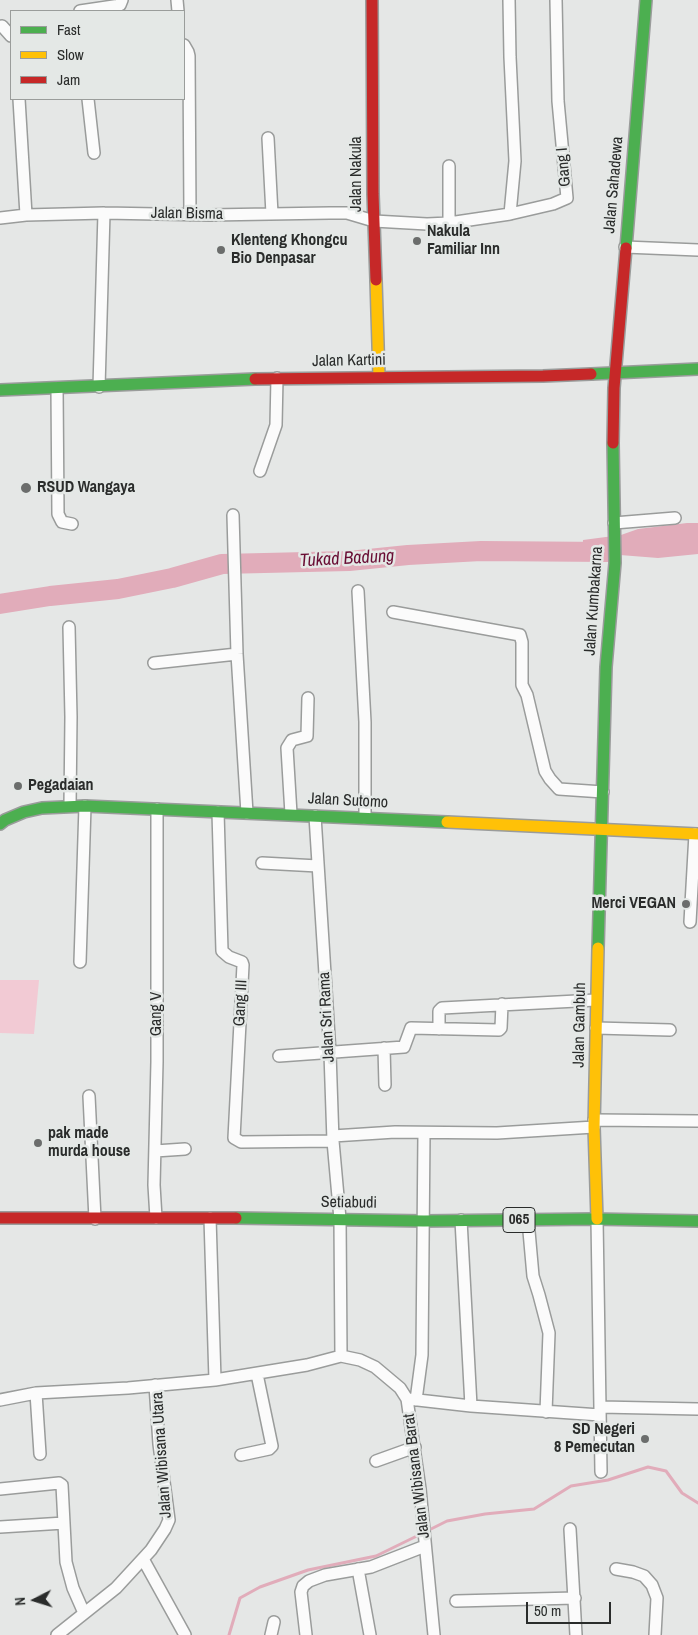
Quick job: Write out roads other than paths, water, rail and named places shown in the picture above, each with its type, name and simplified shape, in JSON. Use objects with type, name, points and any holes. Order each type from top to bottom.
[{"type":"main road","name":"Jalan Nakula","points":[[372,0],[374,221],[384,377]]},
{"type":"main road","name":"Jalan Sahadewa","points":[[616,373],[646,0]]},
{"type":"main road","name":"Jalan Kartini","points":[[0,390],[277,378],[542,376],[698,368]]},
{"type":"main road","name":"Jalan Kumbakarna","points":[[602,830],[606,667],[614,563],[613,453],[616,373]]},
{"type":"main road","name":"Jalan Sutomo","points":[[0,824],[24,812],[85,806],[697,834]]},
{"type":"main road","name":"Jalan Gambuh","points":[[597,1219],[594,1123],[602,830]]},
{"type":"main road","name":"Setiabudi","points":[[0,1218],[424,1221],[597,1219],[698,1221]]},
{"type":"street","points":[[509,0],[515,161],[510,214]]},
{"type":"street","name":"Gang I","points":[[374,221],[427,224],[449,223],[510,214],[541,207],[566,198],[558,102],[556,0]]},
{"type":"street","points":[[85,10],[118,3]]},
{"type":"street","points":[[185,46],[189,56],[190,215]]},
{"type":"street","points":[[19,100],[26,215]]},
{"type":"street","points":[[88,100],[94,152]]},
{"type":"street","points":[[268,138],[272,214]]},
{"type":"street","points":[[449,166],[449,223]]},
{"type":"street","name":"Jalan Bisma","points":[[0,218],[26,215],[104,213],[190,215],[347,214],[374,221]]},
{"type":"street","points":[[99,387],[104,213]]},
{"type":"street","points":[[625,247],[698,250]]},
{"type":"street","points":[[260,471],[276,425],[277,378]]},
{"type":"street","points":[[57,388],[58,514],[62,522],[72,524]]},
{"type":"street","points":[[233,515],[236,581],[236,654],[247,813]]},
{"type":"street","points":[[614,528],[675,518]]},
{"type":"street","points":[[358,591],[366,722],[365,818]]},
{"type":"street","points":[[393,612],[520,635],[522,642],[522,685],[527,695],[545,771],[559,789],[604,792]]},
{"type":"street","points":[[69,627],[70,806]]},
{"type":"street","points":[[154,663],[236,654]]},
{"type":"street","points":[[291,814],[287,748],[292,740],[307,736],[308,698]]},
{"type":"street","points":[[80,962],[85,806]]},
{"type":"street","name":"Gang V","points":[[156,1218],[154,1185],[157,1062],[157,809]]},
{"type":"street","name":"Gang III","points":[[218,812],[222,951],[229,957],[242,962],[243,965],[234,1138],[240,1142],[333,1138]]},
{"type":"street","name":"Jalan Sri Rama","points":[[315,816],[330,1053],[333,1138],[340,1219],[342,1356]]},
{"type":"street","points":[[690,922],[697,834]]},
{"type":"street","points":[[262,863],[318,866]]},
{"type":"street","points":[[439,1029],[439,1011],[442,1008],[596,1000]]},
{"type":"street","points":[[279,1056],[405,1047],[410,1028],[499,1030],[501,1028],[502,1004]]},
{"type":"street","points":[[596,1028],[670,1030]]},
{"type":"street","points":[[384,1048],[385,1085]]},
{"type":"street","points":[[89,1096],[95,1219]]},
{"type":"street","points":[[333,1138],[395,1132],[497,1133],[594,1123],[698,1121]]},
{"type":"street","points":[[424,1133],[422,1355],[412,1399],[546,1412],[698,1410]]},
{"type":"street","points":[[155,1151],[185,1149]]},
{"type":"street","points":[[210,1218],[215,1380]]},
{"type":"street","points":[[597,1219],[601,1472]]},
{"type":"street","points":[[461,1220],[471,1406]]},
{"type":"street","points":[[528,1220],[533,1276],[540,1295],[549,1333],[546,1412]]},
{"type":"street","name":"Jalan Wibisana Utara","points":[[57,1635],[116,1588],[151,1550],[169,1520],[159,1444],[155,1385],[257,1374],[307,1365],[342,1356]]},
{"type":"street","name":"Jalan Wibisana Barat","points":[[342,1356],[360,1360],[375,1367],[389,1377],[412,1399],[434,1635]]},
{"type":"street","points":[[241,1454],[270,1449],[272,1446],[257,1374]]},
{"type":"street","points":[[0,1400],[36,1393],[155,1385]]},
{"type":"street","points":[[36,1393],[40,1454]]},
{"type":"street","points":[[376,1461],[415,1447]]},
{"type":"street","points":[[0,1489],[61,1484],[66,1562],[73,1588],[84,1613]]},
{"type":"street","points":[[0,1528],[64,1523]]},
{"type":"street","points":[[570,1529],[576,1635]]},
{"type":"street","points":[[306,1635],[301,1592],[303,1586],[309,1581],[325,1575],[383,1563],[425,1543]]},
{"type":"street","points":[[143,1559],[184,1635]]},
{"type":"street","points":[[358,1569],[370,1635]]},
{"type":"street","points":[[616,1569],[644,1576],[652,1585],[657,1598],[655,1635]]},
{"type":"street","points":[[456,1601],[575,1598]]},
{"type":"street","points":[[271,1635],[274,1622]]},
{"type":"waterway","name":"Tukad Badung","points":[[0,604],[50,596],[118,589],[172,578],[222,564],[349,561],[408,555],[481,551],[609,552]]},
{"type":"waterway","points":[[427,1531],[447,1521],[485,1514],[534,1509],[571,1486],[608,1480],[648,1467],[666,1471],[682,1493],[698,1503]]},
{"type":"waterway","points":[[229,1635],[240,1598],[260,1587],[308,1570],[376,1556],[421,1534]]},
{"type":"place","name":"Nakula Familiar Inn","points":[[417,241]]},
{"type":"place","name":"Klenteng Khongcu Bio Denpasar","points":[[221,250]]},
{"type":"place","name":"RSUD Wangaya","points":[[26,488]]},
{"type":"place","name":"Pegadaian","points":[[18,786]]},
{"type":"place","name":"Merci VEGAN","points":[[686,904]]},
{"type":"place","name":"pak made murda house","points":[[38,1143]]},
{"type":"place","name":"SD Negeri 8 Pemecutan","points":[[645,1439]]}]
